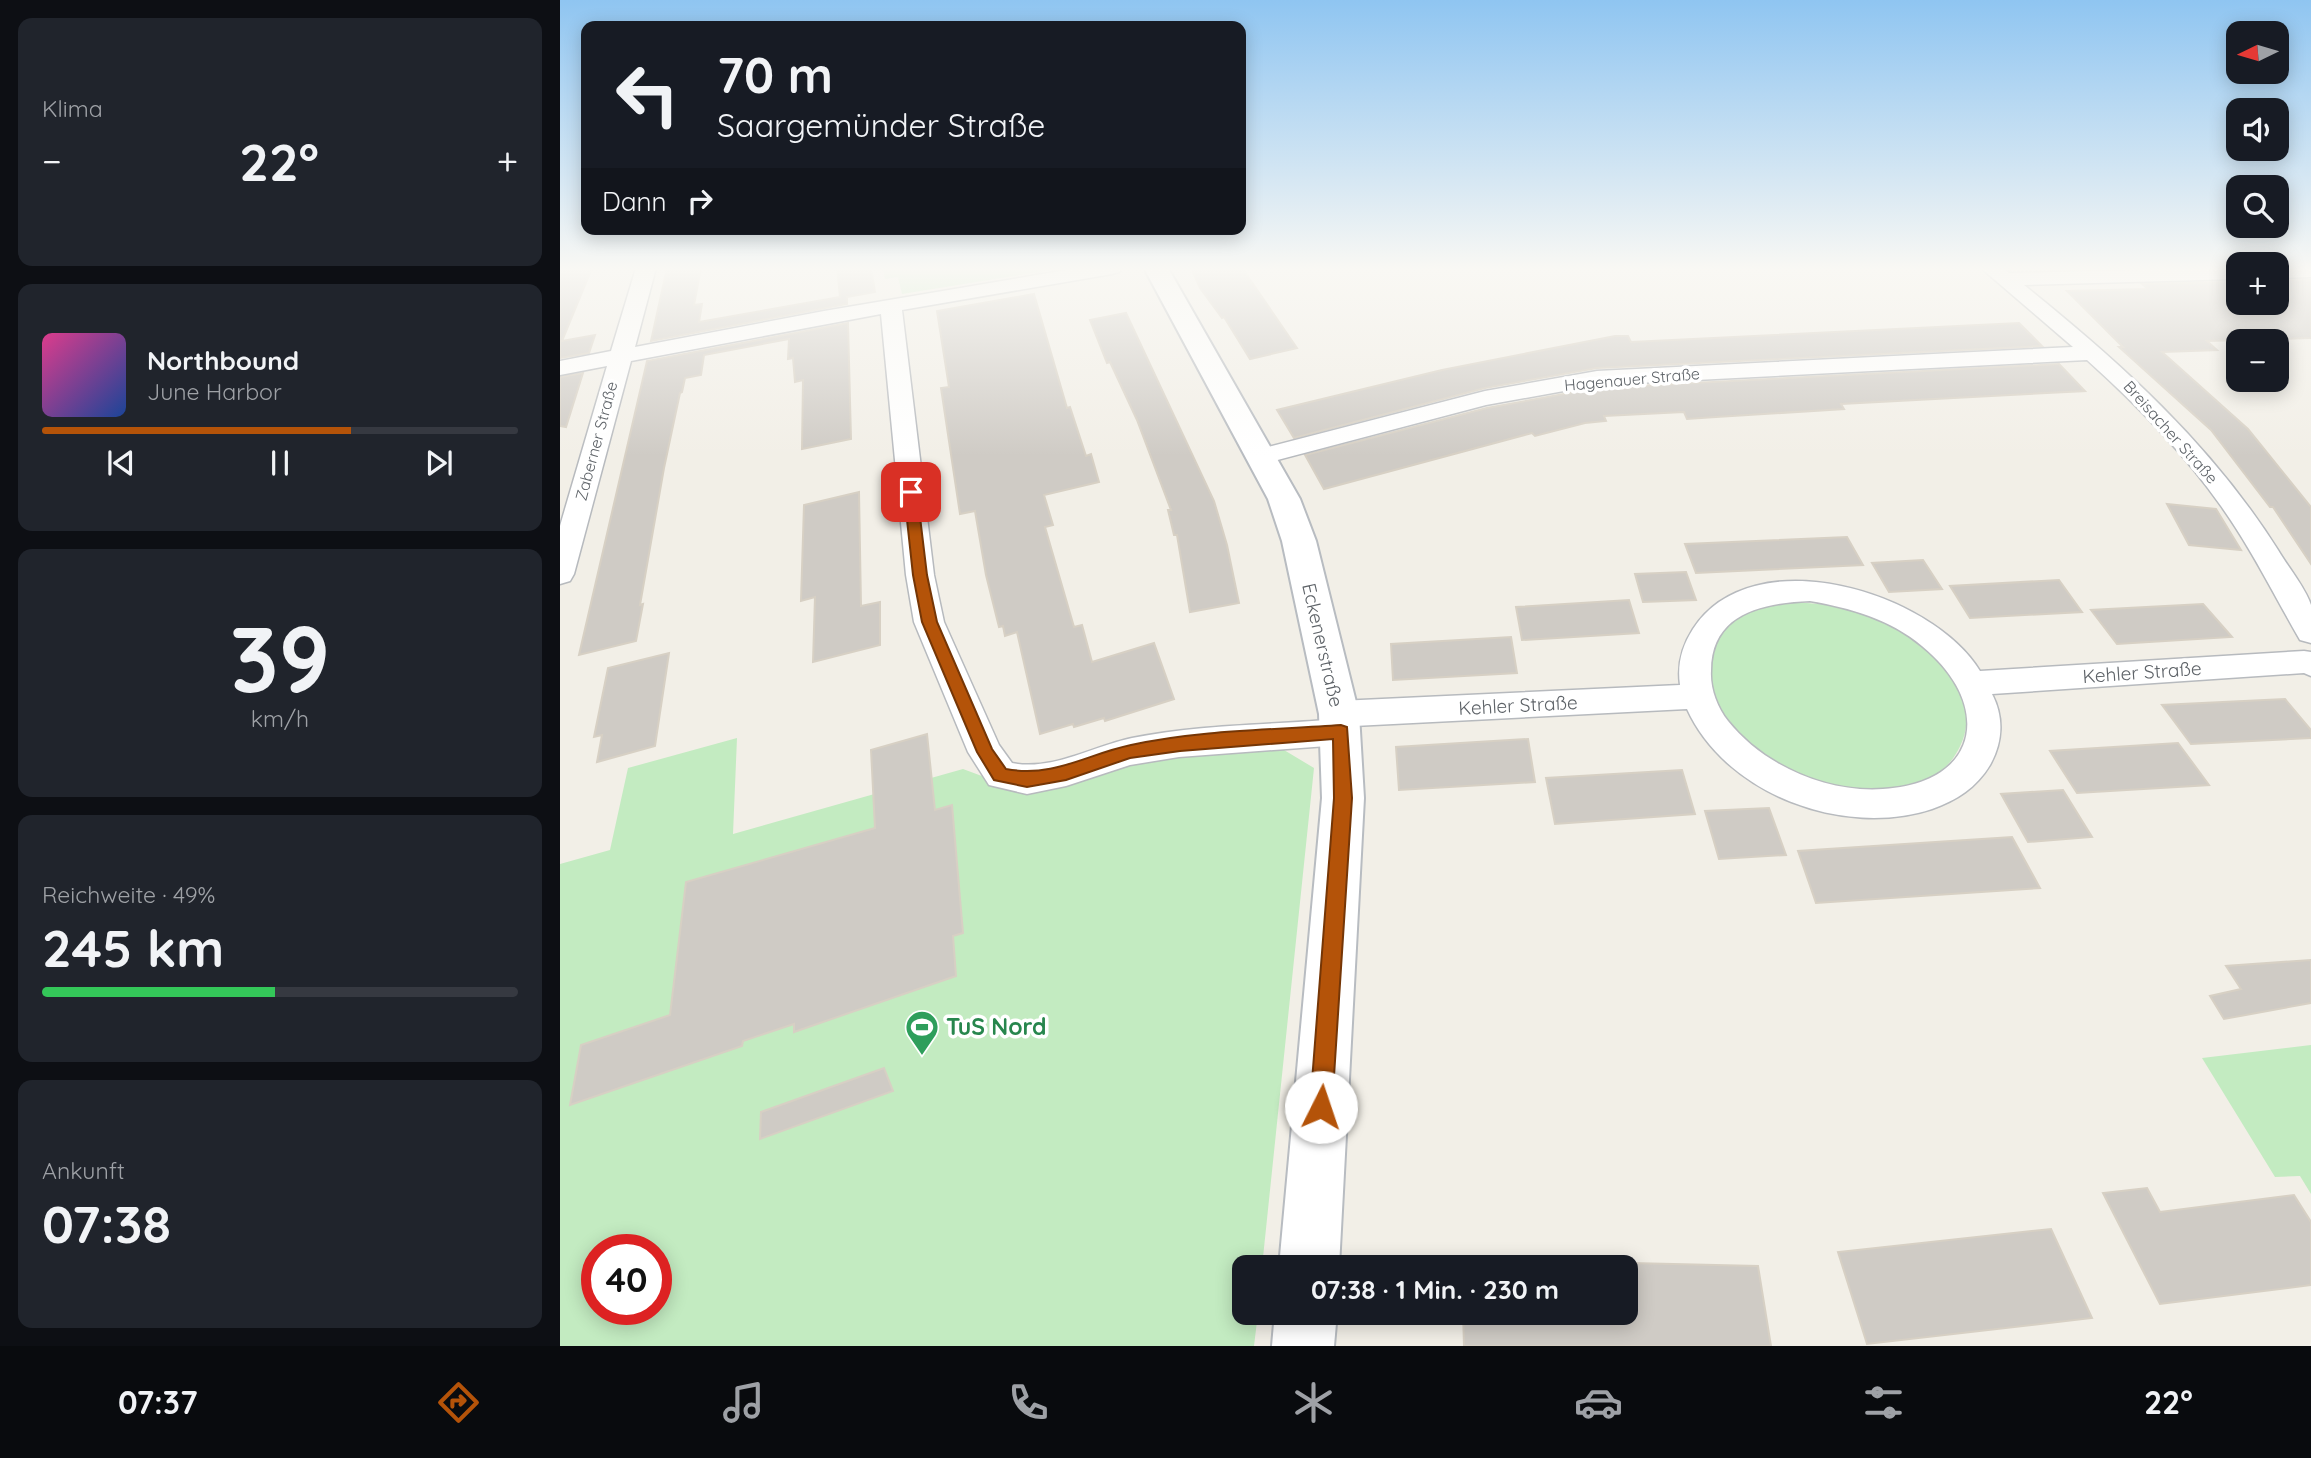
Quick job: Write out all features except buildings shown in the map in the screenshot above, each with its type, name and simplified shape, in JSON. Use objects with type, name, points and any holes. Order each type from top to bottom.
[{"type":"street","name":"Zaberner Straße","points":[[560,574],[628,331]]},
{"type":"street","points":[[560,368],[754,331]]},
{"type":"street","name":"Kehler Straße","points":[[894,331],[920,575],[929,622],[985,752],[1001,775],[1027,780],[1066,772],[1130,752],[1340,723],[1697,696]]},
{"type":"street","name":"Eckenerstraße","points":[[1191,331],[1284,499],[1299,541],[1340,723],[1342,820],[1310,1255]]},
{"type":"street","name":"Breisacher Straße","points":[[2068,331],[2095,353],[2183,440],[2220,486],[2311,632]]},
{"type":"street","name":"Hagenauer Straße","points":[[1262,456],[1485,398],[1597,378],[2095,353]]},
{"type":"street","points":[[1810,591],[1849,597],[1887,610],[1922,629],[1951,654],[1973,683],[1984,716],[1982,748],[1964,777],[1931,796],[1888,805],[1838,801],[1790,786],[1739,753],[1715,730],[1697,696],[1693,666],[1700,639],[1725,612],[1742,602],[1774,593],[1810,591]]},
{"type":"street","name":"Kehler Straße","points":[[1973,683],[2304,662],[2311,664]]},
{"type":"street","points":[[1303,1346],[1305,1325]]},
{"type":"green space","points":[[1794,602],[1841,607],[1868,614],[1908,635],[1944,668],[1958,687],[1965,708],[1966,730],[1957,752],[1944,769],[1932,778],[1912,786],[1873,792],[1843,791],[1812,783],[1780,770],[1760,758],[1737,738],[1716,706],[1710,688],[1708,670],[1711,652],[1719,636],[1734,621],[1763,608]]},
{"type":"green space","name":"TuS Nord","points":[[737,738],[733,834],[963,769],[1022,791],[1128,765],[1181,756],[1284,750],[1314,768],[1263,1255],[1232,1255],[1232,1325],[1257,1325],[1254,1346],[560,1346],[560,864],[610,850],[628,768]]},
{"type":"green space","points":[[2311,1045],[2311,1194],[2300,1176],[2275,1177],[2202,1058]]},
{"type":"place","name":"TuS Nord","points":[[922,1057]]},
{"type":"route","points":[[911,492],[920,575],[929,622],[985,752],[1001,775],[1027,780],[1066,772],[1130,752],[1180,744],[1341,732],[1343,798],[1321,1107]]}]
